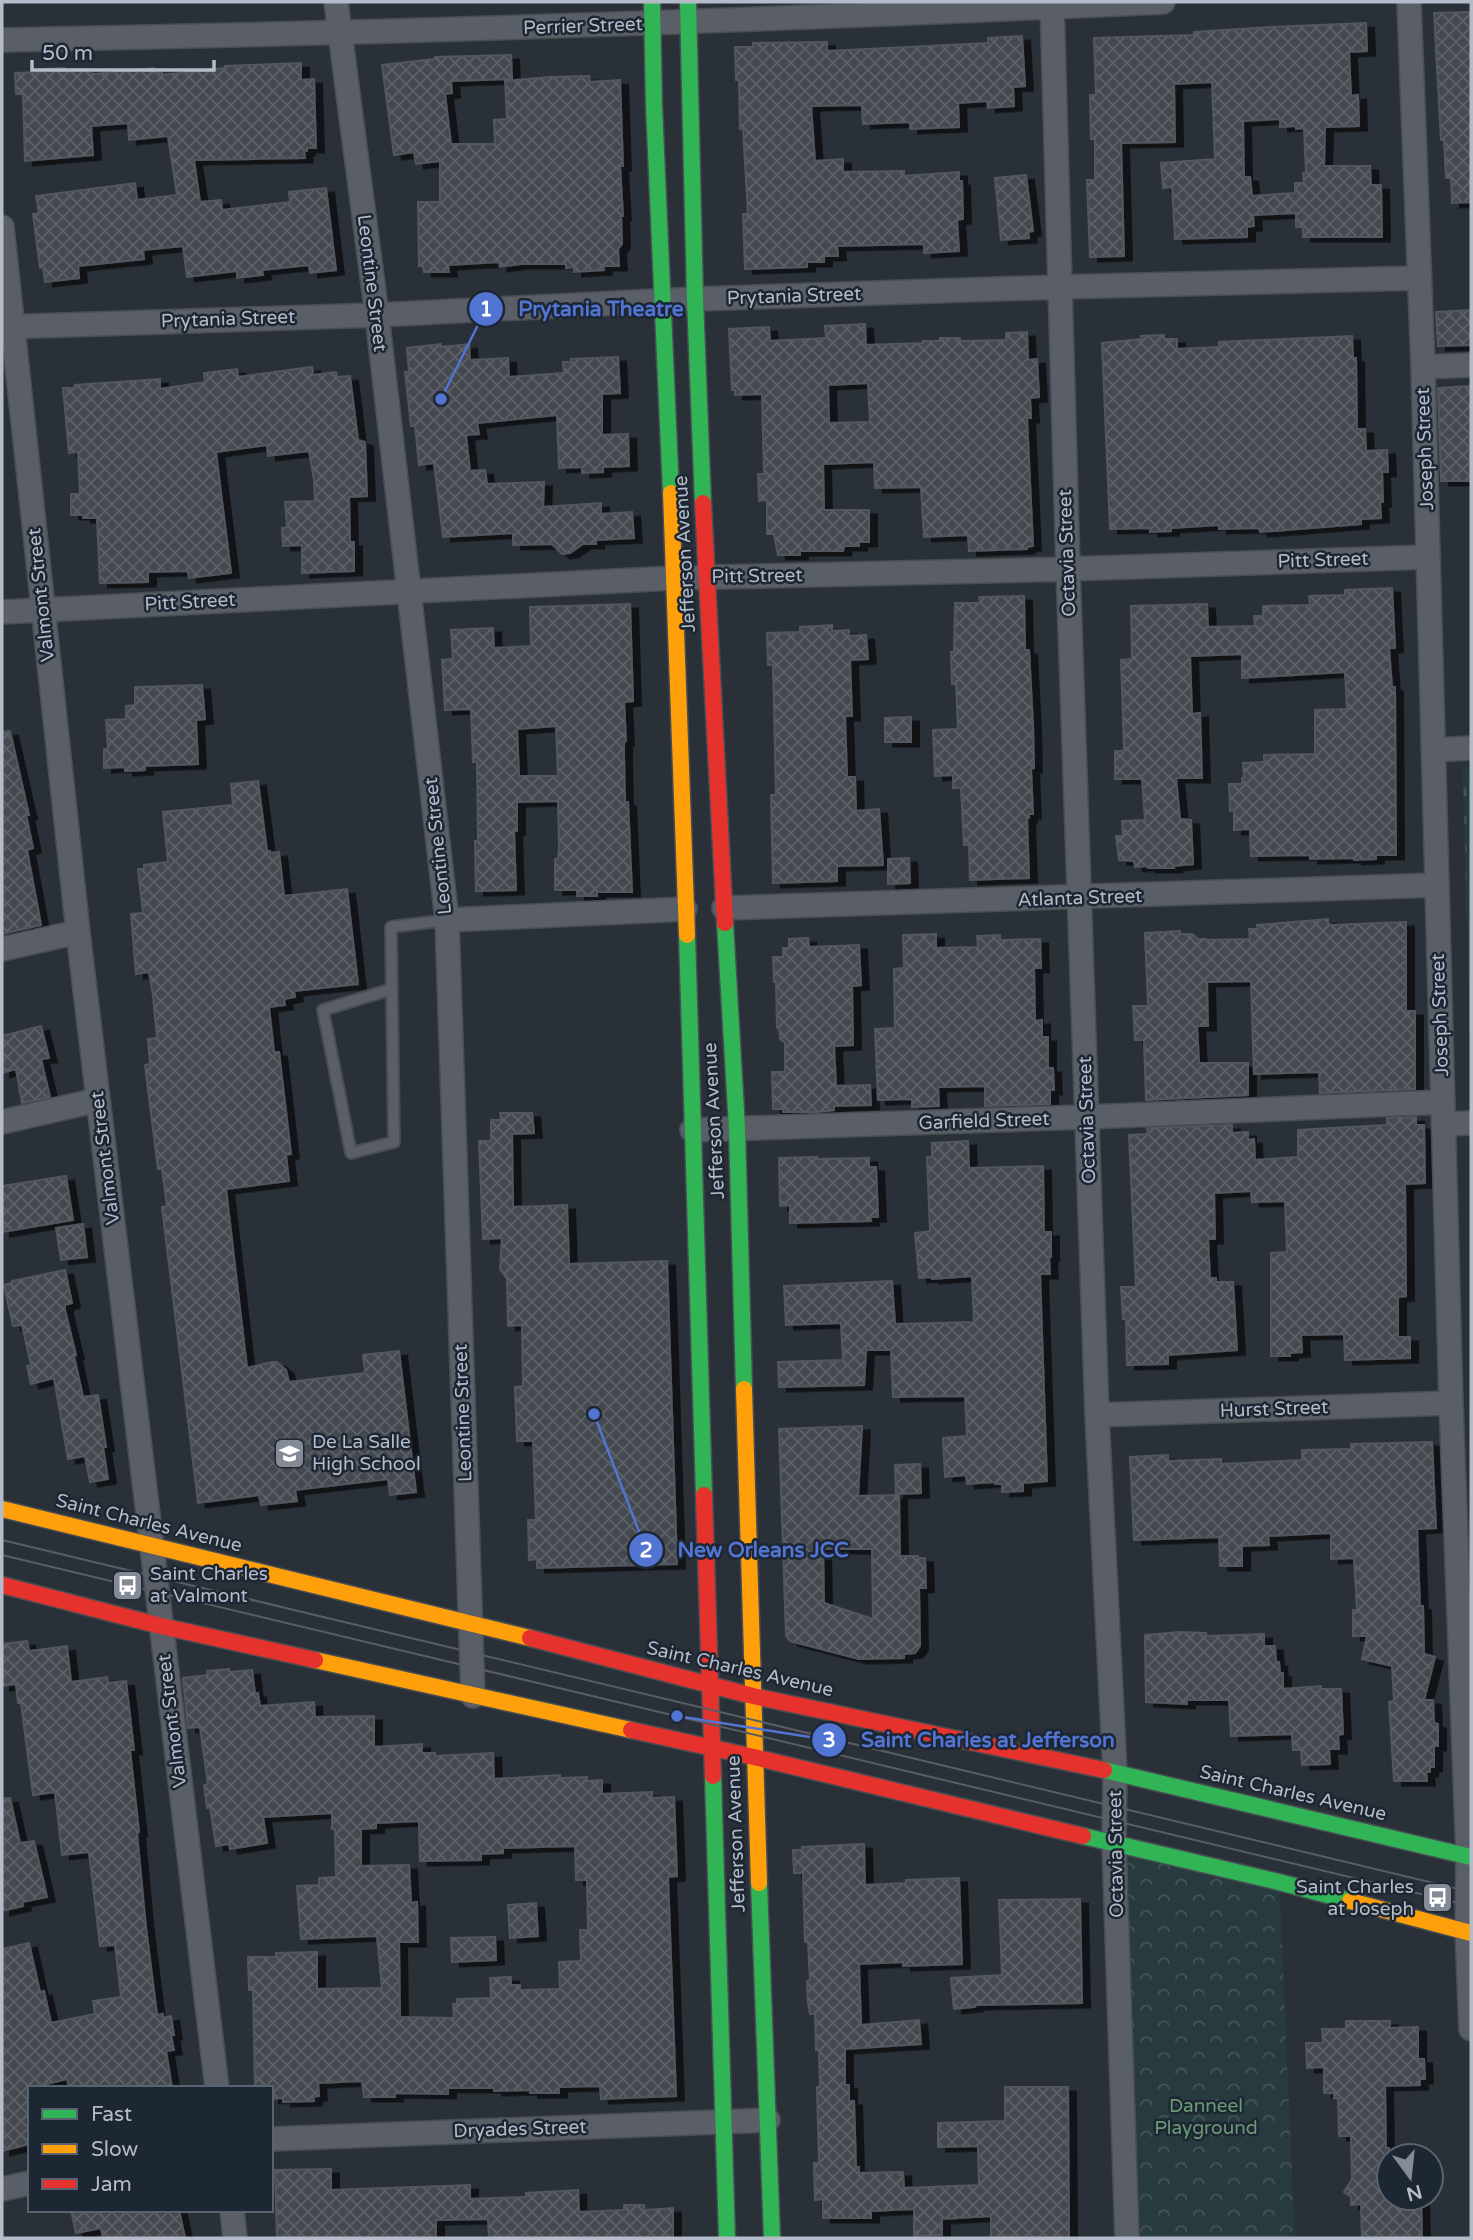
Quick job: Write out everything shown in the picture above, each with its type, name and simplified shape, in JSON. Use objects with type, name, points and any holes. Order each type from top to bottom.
[{"type":"street","name":"Leontine Street","points":[[337,2],[377,315],[447,919],[473,1696]]},
{"type":"street","name":"Perrier Street","points":[[2,40],[341,34],[653,13],[1163,2]]},
{"type":"street","name":"Joseph Street","points":[[1409,2],[1423,367],[1451,1403],[1464,1504],[1471,2029]]},
{"type":"street","name":"Octavia Street","points":[[1052,4],[1097,1415],[1115,1772],[1114,1844],[1127,2238]]},
{"type":"street","name":"Jefferson Avenue","points":[[688,12],[695,299],[706,578],[705,909],[692,1130],[727,2238]]},
{"type":"street","name":"Jefferson Avenue","points":[[653,13],[674,578],[705,909],[737,1128],[754,1757],[772,2238]]},
{"type":"street","name":"Valmont Street","points":[[2,228],[7,327],[217,2086]]},
{"type":"street","name":"Prytania Street","points":[[7,327],[377,315],[695,299],[1419,278]]},
{"type":"street","points":[[1423,367],[1471,365]]},
{"type":"street","name":"Pitt Street","points":[[2,612],[674,578],[1428,557]]},
{"type":"street","points":[[1433,750],[1471,748]]},
{"type":"street","name":"Atlanta Street","points":[[447,919],[1437,885]]},
{"type":"street","points":[[2,949],[78,932]]},
{"type":"street","points":[[2,1122],[98,1100]]},
{"type":"street","name":"Garfield Street","points":[[692,1130],[1087,1117],[1443,1113],[1471,1123]]},
{"type":"street","name":"Hurst Street","points":[[1097,1415],[1451,1403]]},
{"type":"street","name":"Saint Charles Avenue","points":[[2,1509],[470,1622],[753,1696],[1115,1772],[1470,1856]]},
{"type":"street","points":[[2,1585],[161,1626],[754,1757],[1279,1882],[1469,1933]]},
{"type":"street","name":"Dryades Street","points":[[273,2139],[768,2120]]},
{"type":"street","points":[[2,2189],[28,2183]]},
{"type":"street","points":[[232,2212],[235,2238]]},
{"type":"lane","points":[[391,989],[323,1010],[352,1153],[394,1142],[391,927],[447,919]]},
{"type":"green space","points":[[1463,769],[1471,769],[1471,1092]]},
{"type":"green space","name":"Danneel Playground","points":[[1114,1844],[1279,1882],[1295,2238],[1127,2238]]},
{"type":"building","points":[[1471,12],[1471,202],[1452,203],[1451,178],[1446,178],[1444,140],[1441,140],[1434,13]]},
{"type":"building","points":[[1366,23],[1367,51],[1349,52],[1351,96],[1358,95],[1359,126],[1325,127],[1324,166],[1370,166],[1371,185],[1381,185],[1382,237],[1303,237],[1303,227],[1296,227],[1296,213],[1253,215],[1254,226],[1247,227],[1247,237],[1175,239],[1172,187],[1163,188],[1161,163],[1215,159],[1212,82],[1174,84],[1175,142],[1121,143],[1124,256],[1090,257],[1087,180],[1095,180],[1095,139],[1091,139],[1090,95],[1096,95],[1094,38],[1194,35],[1194,32]],"holes":[[[1280,119],[1280,127],[1304,128],[1304,183],[1295,183],[1295,193],[1252,196],[1250,177],[1244,177],[1243,121]]]},
{"type":"building","points":[[1022,36],[1025,86],[1013,87],[1014,106],[988,108],[987,101],[958,103],[959,127],[910,129],[910,122],[863,124],[862,105],[811,106],[815,161],[843,159],[843,172],[904,171],[904,176],[959,172],[959,181],[962,181],[963,219],[957,220],[959,251],[924,253],[924,244],[837,246],[838,256],[824,256],[824,262],[807,262],[807,267],[745,269],[743,214],[748,214],[735,47],[753,47],[753,43],[827,42],[827,51],[988,43],[988,38]]},
{"type":"building","points":[[511,55],[512,79],[451,81],[452,93],[445,94],[451,144],[495,144],[494,120],[507,119],[505,81],[589,76],[590,82],[620,80],[623,216],[622,244],[618,249],[619,266],[603,266],[604,270],[574,272],[574,267],[566,268],[566,264],[500,267],[499,262],[448,265],[449,272],[424,272],[423,266],[419,266],[418,202],[440,202],[440,161],[416,164],[414,152],[394,155],[382,65],[435,57]]},
{"type":"building","points":[[301,63],[301,80],[314,79],[316,148],[307,148],[307,151],[304,151],[305,158],[194,160],[200,202],[221,200],[222,210],[290,202],[289,192],[326,188],[336,270],[310,273],[309,265],[262,270],[263,275],[237,278],[237,271],[187,277],[183,246],[143,250],[144,259],[78,266],[79,278],[45,282],[43,267],[40,268],[33,214],[39,213],[36,196],[135,183],[137,200],[177,195],[168,136],[129,140],[128,123],[91,126],[93,155],[25,161],[23,94],[16,94],[15,73],[65,68],[89,69],[89,73],[95,74],[154,68],[154,73],[162,72],[162,75],[225,66]]},
{"type":"building","points":[[1026,175],[1033,231],[1028,232],[1029,238],[1001,240],[995,178]]},
{"type":"building","points":[[1471,310],[1471,345],[1438,346],[1436,312]]},
{"type":"building","points":[[865,324],[866,345],[923,343],[940,341],[940,338],[960,338],[960,341],[1006,340],[1006,333],[1027,332],[1028,360],[1037,359],[1039,397],[1030,398],[1031,418],[1027,418],[1033,546],[1027,549],[969,551],[968,535],[924,537],[921,487],[875,488],[874,462],[823,464],[824,510],[869,510],[869,542],[859,542],[859,546],[844,546],[843,551],[800,551],[800,555],[778,555],[774,534],[767,534],[767,500],[759,501],[758,474],[764,474],[762,394],[735,395],[735,390],[732,390],[729,329],[769,327],[770,341],[826,338],[825,326]],"holes":[[[868,383],[870,422],[829,423],[828,385]]]},
{"type":"building","points":[[1164,335],[1164,339],[1177,339],[1177,349],[1219,347],[1219,342],[1352,336],[1353,358],[1356,358],[1357,429],[1365,429],[1366,451],[1387,450],[1388,472],[1382,472],[1381,518],[1361,519],[1361,524],[1260,532],[1259,528],[1219,529],[1219,525],[1150,532],[1150,528],[1110,529],[1102,343]]},
{"type":"building","points":[[441,344],[441,347],[469,344],[470,360],[508,358],[509,377],[564,373],[563,362],[571,362],[571,359],[618,357],[620,393],[602,394],[602,435],[628,434],[629,466],[603,467],[603,472],[582,473],[582,467],[559,468],[557,415],[477,423],[479,434],[466,435],[470,471],[485,470],[487,484],[544,482],[543,507],[601,503],[601,514],[632,512],[634,538],[596,540],[596,544],[583,544],[570,553],[562,554],[552,544],[513,545],[513,533],[443,537],[434,463],[419,465],[415,426],[411,426],[405,372],[409,372],[407,348]]},
{"type":"building","points":[[312,367],[313,375],[336,372],[337,377],[350,376],[358,440],[365,442],[367,496],[349,497],[354,571],[302,573],[302,545],[283,546],[282,528],[287,527],[285,502],[315,501],[314,480],[309,451],[268,456],[267,445],[216,452],[231,573],[189,578],[188,571],[148,572],[148,582],[100,583],[97,518],[71,515],[71,494],[80,494],[78,452],[69,453],[63,388],[160,379],[160,389],[205,382],[204,373],[237,369],[238,377]]},
{"type":"building","points":[[1471,386],[1471,481],[1441,481],[1438,388]]},
{"type":"building","points":[[1392,588],[1395,648],[1389,648],[1392,687],[1395,687],[1396,855],[1376,855],[1376,859],[1354,860],[1310,859],[1310,855],[1251,856],[1250,829],[1234,830],[1234,810],[1230,811],[1229,784],[1242,784],[1243,763],[1264,762],[1264,755],[1315,754],[1315,710],[1347,709],[1345,672],[1242,678],[1242,654],[1190,656],[1192,714],[1200,713],[1202,778],[1176,778],[1180,819],[1191,820],[1193,864],[1173,866],[1174,868],[1148,868],[1135,867],[1134,861],[1119,860],[1116,836],[1123,836],[1122,821],[1145,820],[1142,779],[1115,779],[1115,751],[1124,751],[1121,660],[1132,659],[1131,606],[1207,604],[1208,627],[1255,626],[1254,616],[1263,616],[1263,606],[1310,605],[1309,596],[1345,595],[1345,590]]},
{"type":"building","points":[[1024,596],[1025,650],[1029,650],[1034,768],[1031,769],[1033,814],[1029,814],[1027,818],[1029,878],[970,880],[969,845],[964,845],[961,788],[953,788],[953,775],[935,776],[933,730],[958,729],[951,652],[954,652],[955,603],[980,603],[979,597]]},
{"type":"building","points":[[630,604],[633,701],[624,702],[624,756],[632,892],[597,892],[597,896],[577,896],[577,890],[555,890],[555,859],[558,859],[559,847],[558,801],[517,802],[517,831],[514,831],[516,890],[476,891],[477,762],[473,762],[471,709],[445,710],[442,660],[453,659],[451,630],[493,628],[494,648],[531,646],[530,607]],"holes":[[[556,726],[558,776],[519,776],[517,729]]]},
{"type":"building","points":[[832,625],[832,631],[849,630],[849,636],[866,635],[868,659],[850,660],[852,716],[845,716],[847,777],[855,777],[856,811],[879,809],[883,865],[837,866],[837,881],[773,883],[771,795],[776,795],[773,665],[768,665],[767,633],[800,632],[800,627]]},
{"type":"building","points":[[202,685],[205,719],[196,720],[198,764],[145,766],[145,770],[125,771],[125,767],[104,768],[104,749],[108,749],[106,720],[126,719],[126,706],[135,705],[135,687]]},
{"type":"building","points":[[911,717],[911,742],[885,742],[885,718]]},
{"type":"building","points":[[10,731],[29,815],[26,815],[33,848],[27,850],[41,925],[2,934],[2,732]]},
{"type":"building","points":[[258,781],[267,851],[279,852],[284,896],[347,889],[358,984],[294,991],[295,997],[284,999],[285,1005],[269,1007],[274,1052],[279,1052],[291,1154],[286,1155],[289,1181],[226,1189],[247,1368],[277,1362],[286,1370],[289,1382],[365,1373],[363,1355],[399,1351],[416,1492],[390,1495],[388,1479],[295,1490],[297,1501],[261,1505],[259,1495],[198,1503],[162,1207],[167,1206],[162,1169],[158,1169],[145,1065],[150,1064],[148,1039],[157,1038],[153,995],[149,972],[136,974],[131,914],[143,913],[138,869],[144,869],[144,865],[168,862],[163,812],[233,805],[231,784]]},
{"type":"building","points":[[909,858],[910,883],[888,884],[888,859]]},
{"type":"building","points":[[1328,919],[1328,924],[1332,925],[1406,922],[1406,1011],[1415,1011],[1415,1089],[1320,1093],[1319,1072],[1254,1074],[1251,981],[1207,982],[1208,1026],[1197,1026],[1199,1063],[1248,1063],[1248,1095],[1146,1100],[1144,1040],[1135,1040],[1133,1006],[1148,1006],[1145,933],[1180,931],[1180,934],[1192,934],[1198,939],[1206,940],[1250,939],[1249,929],[1258,929],[1257,925]]},
{"type":"building","points":[[936,934],[936,948],[978,947],[977,936],[1000,935],[1000,940],[1040,939],[1041,968],[1034,968],[1035,1021],[1042,1020],[1042,1037],[1048,1037],[1048,1068],[1053,1068],[1054,1090],[1050,1090],[1050,1104],[985,1106],[985,1086],[938,1087],[939,1106],[912,1107],[912,1099],[878,1100],[875,1029],[895,1028],[894,969],[904,968],[903,935]]},
{"type":"building","points":[[808,938],[809,947],[859,945],[861,985],[852,986],[853,1045],[834,1046],[836,1086],[870,1085],[871,1105],[834,1106],[834,1110],[818,1112],[783,1112],[783,1109],[773,1109],[772,1072],[785,1072],[785,1043],[780,1039],[777,1028],[773,957],[783,957],[783,948],[789,948],[789,939]]},
{"type":"building","points":[[41,1026],[49,1058],[41,1059],[50,1097],[22,1103],[16,1069],[2,1073],[2,1036]]},
{"type":"building","points":[[500,1113],[532,1113],[534,1133],[512,1134],[513,1207],[567,1205],[569,1264],[667,1261],[677,1564],[537,1568],[537,1559],[529,1560],[528,1520],[536,1520],[533,1441],[517,1441],[515,1387],[523,1386],[522,1325],[508,1326],[507,1279],[500,1269],[502,1238],[483,1239],[479,1141],[491,1141],[491,1120],[501,1120]]},
{"type":"building","points":[[1416,1117],[1416,1125],[1424,1125],[1425,1183],[1405,1184],[1406,1296],[1398,1297],[1398,1337],[1410,1337],[1410,1358],[1345,1360],[1344,1334],[1301,1335],[1302,1352],[1290,1353],[1290,1356],[1271,1356],[1271,1253],[1287,1252],[1285,1201],[1252,1202],[1251,1191],[1214,1193],[1215,1239],[1208,1239],[1210,1278],[1216,1278],[1216,1282],[1233,1282],[1237,1350],[1168,1355],[1168,1364],[1127,1365],[1126,1319],[1123,1319],[1121,1287],[1136,1287],[1129,1135],[1148,1134],[1147,1128],[1232,1125],[1232,1133],[1248,1132],[1248,1140],[1254,1139],[1255,1160],[1298,1157],[1298,1130],[1387,1125],[1387,1118]]},
{"type":"building","points":[[968,1141],[969,1168],[1043,1166],[1044,1232],[1051,1232],[1050,1274],[1040,1274],[1047,1481],[1023,1483],[1023,1491],[1002,1492],[1002,1484],[995,1482],[967,1484],[966,1475],[945,1477],[943,1438],[967,1436],[965,1396],[893,1397],[891,1350],[866,1350],[864,1385],[779,1387],[778,1362],[843,1360],[841,1323],[786,1325],[784,1286],[892,1281],[895,1324],[974,1322],[972,1276],[919,1278],[915,1233],[930,1231],[927,1157],[932,1157],[932,1143]]},
{"type":"building","points":[[817,1157],[816,1159],[869,1158],[869,1167],[876,1167],[878,1217],[870,1217],[871,1221],[790,1223],[790,1205],[780,1206],[779,1158]]},
{"type":"building","points":[[66,1176],[73,1220],[2,1232],[2,1186]]},
{"type":"building","points":[[83,1224],[87,1257],[61,1260],[56,1228]]},
{"type":"building","points":[[65,1270],[72,1303],[65,1305],[65,1310],[83,1397],[98,1395],[106,1447],[103,1447],[108,1479],[90,1482],[85,1456],[68,1459],[54,1378],[31,1384],[27,1366],[31,1365],[22,1325],[13,1326],[4,1285]]},
{"type":"building","points":[[862,1426],[858,1496],[899,1495],[900,1556],[925,1558],[926,1588],[919,1588],[920,1646],[915,1653],[904,1654],[904,1658],[859,1659],[790,1641],[786,1636],[779,1429]],"holes":[[[823,1549],[872,1549],[873,1619],[824,1603]]]},
{"type":"building","points":[[1432,1442],[1436,1528],[1417,1529],[1424,1654],[1435,1657],[1424,1700],[1433,1700],[1434,1723],[1438,1724],[1438,1746],[1434,1746],[1434,1767],[1430,1767],[1430,1772],[1426,1772],[1427,1781],[1394,1781],[1389,1702],[1394,1701],[1392,1666],[1362,1659],[1367,1636],[1353,1636],[1353,1610],[1357,1610],[1354,1558],[1331,1559],[1331,1533],[1268,1536],[1269,1545],[1242,1546],[1242,1566],[1220,1566],[1219,1537],[1134,1540],[1130,1457],[1168,1455],[1168,1461],[1221,1459],[1221,1464],[1302,1460],[1302,1450],[1351,1449],[1351,1444]]},
{"type":"building","points":[[920,1464],[921,1493],[896,1494],[895,1465]]},
{"type":"building","points":[[1206,1633],[1207,1636],[1264,1634],[1264,1646],[1275,1646],[1276,1662],[1279,1662],[1280,1673],[1283,1673],[1283,1689],[1321,1686],[1320,1689],[1341,1689],[1343,1734],[1338,1735],[1339,1749],[1329,1749],[1330,1764],[1302,1765],[1301,1750],[1293,1750],[1292,1734],[1231,1736],[1229,1700],[1187,1700],[1187,1704],[1146,1702],[1145,1635]]},
{"type":"building","points":[[27,1641],[29,1651],[67,1646],[71,1682],[107,1677],[108,1683],[126,1681],[134,1750],[130,1750],[137,1833],[157,2015],[163,2014],[163,2018],[171,2016],[174,2050],[166,2051],[172,2086],[69,2086],[67,2079],[28,2086],[28,2144],[2,2151],[2,1949],[29,1943],[40,1992],[44,1991],[51,2023],[95,2014],[93,2001],[121,1997],[115,1945],[100,1946],[89,1852],[62,1855],[55,1792],[33,1795],[16,1684],[2,1686],[2,1644]]},
{"type":"building","points":[[252,1670],[255,1694],[258,1693],[260,1706],[314,1702],[315,1717],[374,1716],[374,1747],[422,1744],[422,1753],[435,1753],[435,1756],[493,1753],[494,1779],[560,1775],[560,1778],[587,1777],[587,1781],[602,1780],[602,1794],[652,1792],[652,1798],[674,1797],[677,1876],[668,1877],[676,2096],[601,2099],[600,2086],[559,2087],[559,2093],[448,2088],[448,2094],[395,2093],[395,2097],[364,2097],[362,2081],[318,2083],[319,2096],[313,2097],[314,2101],[283,2102],[283,2098],[273,2099],[273,2086],[255,2086],[253,1990],[249,1990],[248,1957],[317,1952],[317,1989],[382,1988],[377,1936],[301,1939],[297,1886],[319,1885],[319,1878],[336,1877],[332,1813],[263,1817],[267,1843],[230,1849],[229,1844],[216,1846],[210,1807],[207,1808],[204,1785],[208,1784],[200,1727],[188,1728],[183,1678],[208,1675],[207,1671]],"holes":[[[419,1821],[420,1861],[481,1860],[481,1854],[503,1853],[503,1848],[575,1846],[576,1880],[587,1880],[588,1930],[580,1930],[581,1961],[559,1962],[560,1989],[520,1990],[520,1985],[511,1985],[511,1977],[490,1978],[491,1998],[457,1999],[457,2004],[453,2004],[454,2018],[400,2017],[399,1942],[418,1942],[417,1902],[411,1903],[409,1865],[361,1866],[361,1829],[376,1828],[376,1823]]]},
{"type":"building","points":[[10,1798],[20,1843],[34,1841],[47,1897],[22,1902],[23,1906],[2,1911],[2,1799]]},
{"type":"building","points":[[864,1844],[865,1885],[959,1878],[962,1964],[859,1964],[861,2025],[919,2020],[921,2044],[845,2049],[845,2085],[849,2085],[849,2101],[854,2101],[856,2167],[859,2167],[859,2173],[903,2172],[904,2188],[979,2185],[978,2146],[938,2147],[938,2123],[1005,2121],[1005,2087],[1068,2087],[1069,2238],[991,2238],[991,2216],[942,2219],[942,2235],[914,2236],[914,2209],[871,2211],[871,2218],[823,2218],[823,2199],[815,2200],[814,2163],[819,2163],[819,2050],[816,2050],[815,2014],[810,2014],[808,2003],[807,1981],[810,1980],[808,1942],[805,1942],[803,1873],[794,1873],[793,1850],[802,1850],[802,1847]]},
{"type":"building","points":[[1080,1899],[1082,2003],[974,2005],[975,2007],[954,2009],[951,1978],[1002,1975],[999,1900]]},
{"type":"building","points":[[536,1903],[538,1936],[510,1938],[508,1905]]},
{"type":"building","points":[[495,1937],[496,1960],[452,1962],[451,1938]]},
{"type":"building","points":[[1346,2021],[1390,2021],[1390,2028],[1418,2027],[1418,2059],[1424,2059],[1425,2079],[1420,2079],[1420,2085],[1385,2086],[1386,2142],[1375,2142],[1375,2212],[1421,2212],[1422,2238],[1362,2238],[1361,2204],[1351,2205],[1351,2197],[1344,2192],[1352,2179],[1351,2136],[1339,2136],[1338,2098],[1334,2098],[1334,2093],[1324,2093],[1324,2067],[1307,2068],[1306,2043],[1323,2043],[1322,2029],[1346,2029]]},
{"type":"building","points":[[331,2169],[331,2190],[470,2185],[470,2199],[526,2197],[526,2193],[578,2190],[579,2212],[624,2210],[624,2205],[644,2205],[645,2210],[673,2208],[673,2238],[489,2238],[488,2219],[436,2220],[436,2238],[277,2237],[275,2170]]},
{"type":"building","points":[[71,2212],[179,2212],[185,2238],[103,2238],[101,2228],[76,2233]]},
{"type":"tram line","points":[[2,1540],[1471,1892]]},
{"type":"tram line","points":[[2,1555],[1471,1906]]},
{"type":"traffic: fast","points":[[652,2],[671,493]]},
{"type":"traffic: fast","points":[[688,2],[703,503]]},
{"type":"traffic: fast","points":[[725,923],[737,1128],[744,1389]]},
{"type":"traffic: fast","points":[[687,935],[704,1495]]},
{"type":"traffic: fast","points":[[1104,1770],[1471,1857]]},
{"type":"traffic: fast","points":[[713,1776],[727,2238]]},
{"type":"traffic: fast","points":[[1083,1836],[1350,1901]]},
{"type":"traffic: fast","points":[[759,1883],[772,2238]]},
{"type":"traffic: slow","points":[[671,493],[687,935]]},
{"type":"traffic: slow","points":[[744,1389],[759,1883]]},
{"type":"traffic: slow","points":[[2,1509],[530,1638]]},
{"type":"traffic: slow","points":[[315,1660],[631,1730]]},
{"type":"traffic: slow","points":[[1350,1901],[1471,1933]]},
{"type":"traffic: jam","points":[[703,503],[725,923]]},
{"type":"traffic: jam","points":[[704,1495],[713,1776]]},
{"type":"traffic: jam","points":[[2,1585],[161,1626],[315,1660]]},
{"type":"traffic: jam","points":[[530,1638],[753,1696],[1104,1770]]},
{"type":"traffic: jam","points":[[631,1730],[1083,1836]]},
{"type":"place","name":"Prytania Theatre","points":[[441,399]]},
{"type":"place","name":"New Orleans JCC","points":[[594,1414]]},
{"type":"place","name":"De La Salle High School","points":[[289,1453]]},
{"type":"place","name":"Saint Charles at Valmont","points":[[127,1585]]},
{"type":"place","name":"Saint Charles at Jefferson","points":[[677,1716]]},
{"type":"place","name":"Saint Charles at Joseph","points":[[1437,1898]]}]
